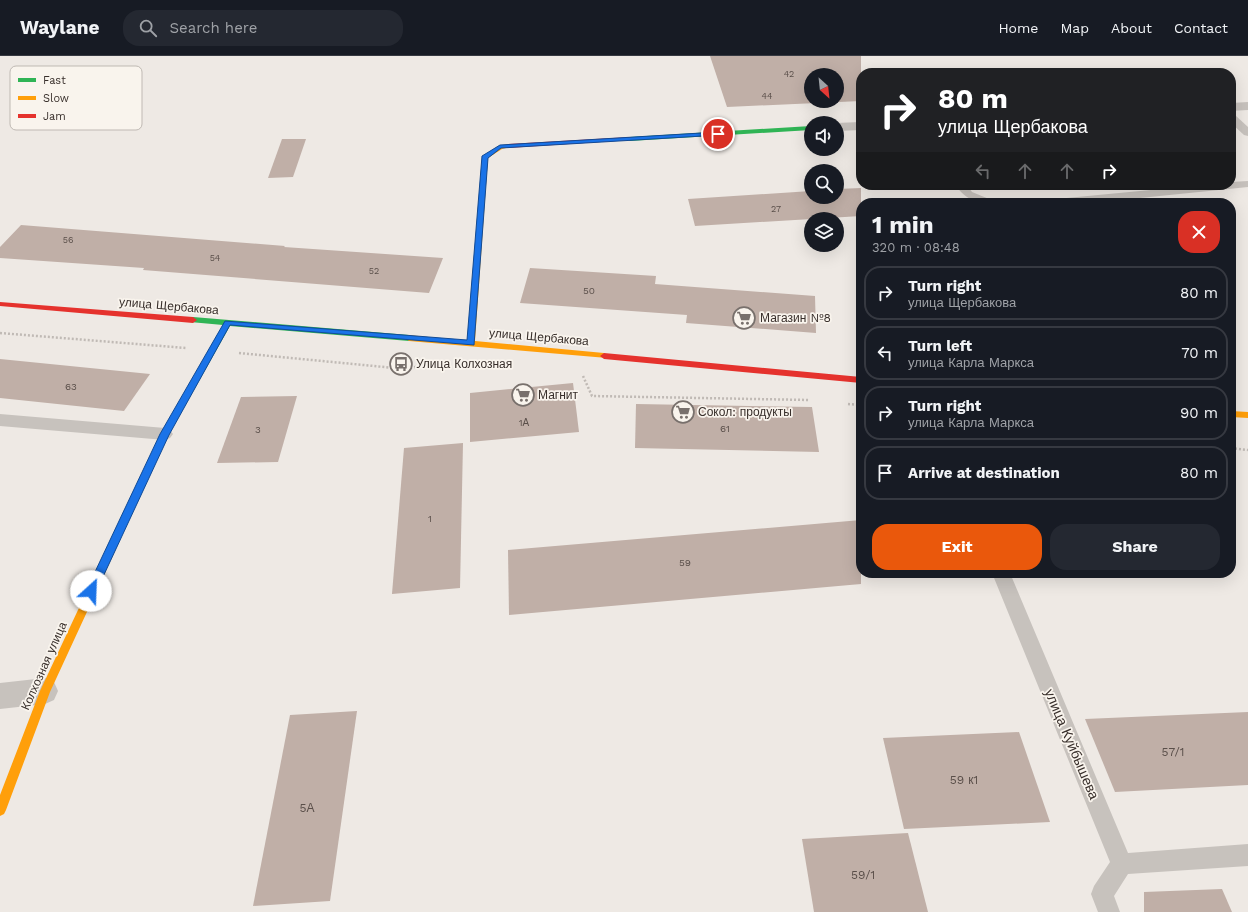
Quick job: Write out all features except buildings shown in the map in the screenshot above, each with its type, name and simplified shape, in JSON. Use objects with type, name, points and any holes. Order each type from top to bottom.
[{"type":"street","points":[[1236,107],[1248,106]]},
{"type":"street","points":[[844,127],[856,126]]},
{"type":"street","points":[[471,343],[485,157],[500,146],[804,128]]},
{"type":"street","name":"улица Щербакова","points":[[0,304],[471,343],[856,380]]},
{"type":"street","name":"Колхозная улица","points":[[0,810],[45,691],[165,434],[228,323]]},
{"type":"street","points":[[1236,414],[1248,415]]},
{"type":"street","points":[[0,696],[45,691]]},
{"type":"lane","points":[[1236,122],[1248,133]]},
{"type":"lane","points":[[1236,185],[1248,184]]},
{"type":"lane","points":[[965,190],[968,194],[978,198]]},
{"type":"lane","points":[[1107,198],[1187,190]]},
{"type":"lane","points":[[0,420],[165,434]]},
{"type":"lane","name":"улица Куйбышева","points":[[1003,578],[1122,864]]},
{"type":"lane","points":[[1109,912],[1102,894],[1122,864],[1248,855]]},
{"type":"path","points":[[0,333],[213,350],[405,369],[434,363]]},
{"type":"path","points":[[581,372],[592,396],[817,400]]},
{"type":"path","points":[[846,403],[856,404]]},
{"type":"path","points":[[1236,449],[1248,450]]},
{"type":"traffic: fast","points":[[630,139],[804,128]]},
{"type":"traffic: fast","points":[[193,320],[409,338]]},
{"type":"traffic: fast","points":[[111,549],[165,434],[228,323]]},
{"type":"traffic: slow","points":[[471,343],[485,157],[500,147],[508,146]]},
{"type":"traffic: slow","points":[[409,338],[604,356]]},
{"type":"traffic: slow","points":[[1236,414],[1248,415]]},
{"type":"traffic: slow","points":[[0,810],[45,691],[111,549]]},
{"type":"traffic: jam","points":[[508,146],[630,139]]},
{"type":"traffic: jam","points":[[0,304],[193,320]]},
{"type":"traffic: jam","points":[[604,356],[856,380]]},
{"type":"place","name":"Магазин №8","points":[[744,318]]},
{"type":"place","name":"Улица Колхозная","points":[[401,364]]},
{"type":"place","name":"Магнит","points":[[523,395]]},
{"type":"place","name":"Сокол: продукты","points":[[683,412]]},
{"type":"route","points":[[91,591],[165,434],[228,323],[471,343],[485,157],[500,146],[718,134]]}]
